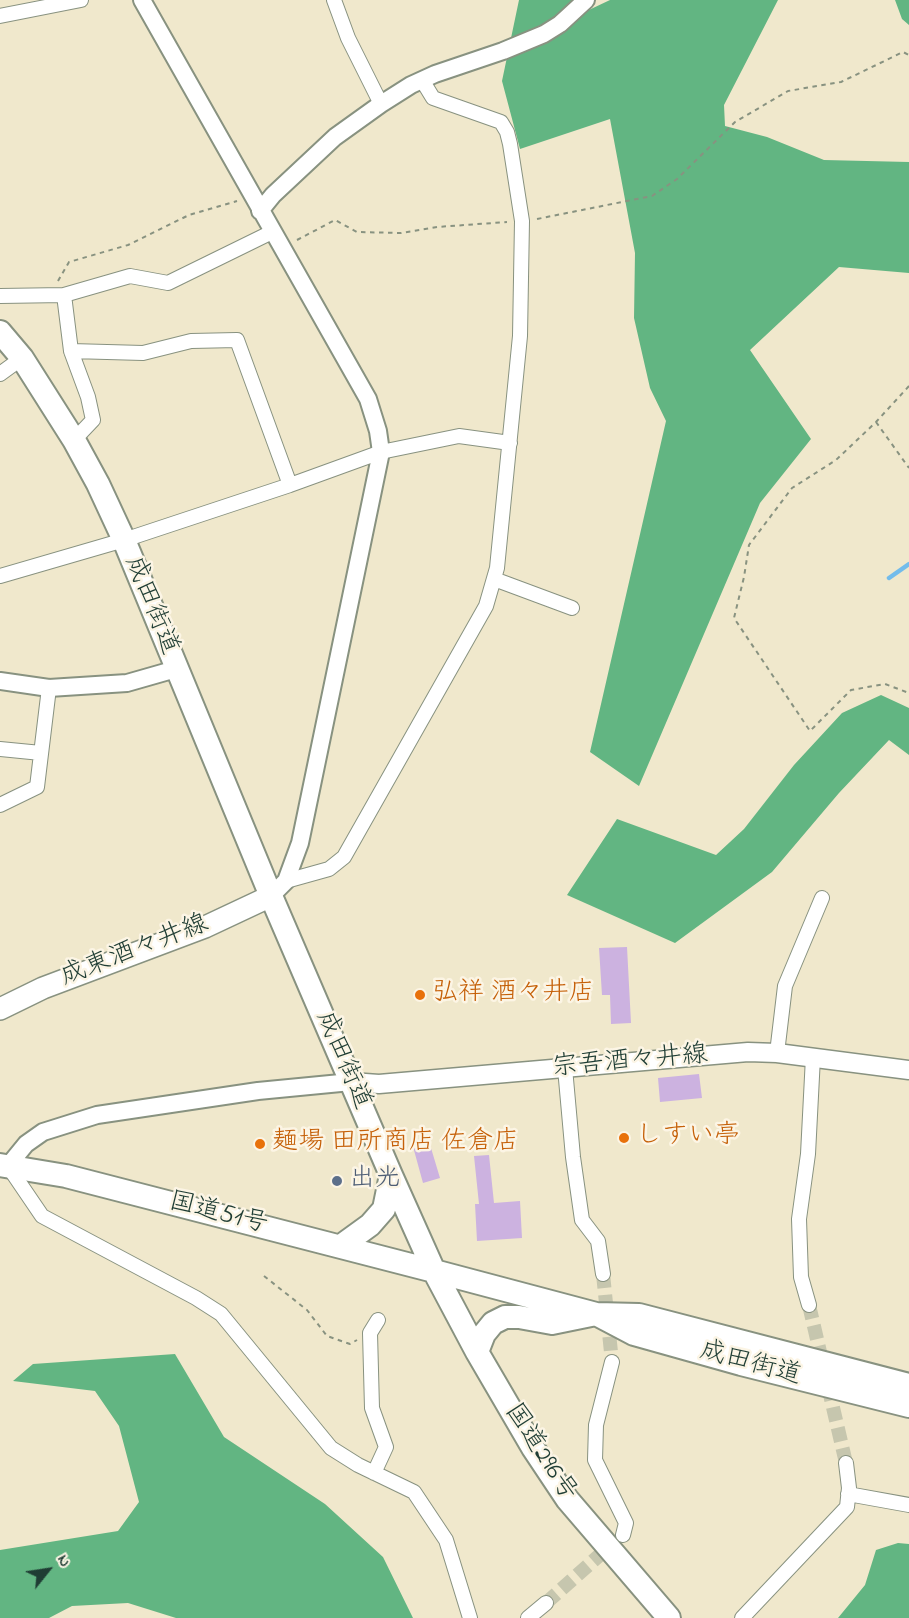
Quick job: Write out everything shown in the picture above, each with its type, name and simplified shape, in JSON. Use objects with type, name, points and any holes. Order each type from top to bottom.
[{"type":"highway","name":"成田街道","points":[[0,332],[22,358],[74,440],[124,540],[176,669],[279,888],[351,1082],[434,1271],[596,1314],[634,1334],[741,1364],[909,1406]]},
{"type":"highway","name":"国道51号","points":[[4,1166],[66,1176],[434,1271]]},
{"type":"highway","points":[[341,1246],[370,1225],[384,1209],[391,1175]]},
{"type":"highway","name":"国道296号","points":[[434,1271],[477,1352],[533,1448],[567,1499],[669,1618]]},
{"type":"highway","name":"成田街道","points":[[596,1314],[639,1315],[909,1385]]},
{"type":"highway","points":[[477,1352],[484,1334],[493,1323],[505,1317],[552,1323],[596,1314]]},
{"type":"main road","name":"成東酒々井線","points":[[0,1010],[43,988],[205,927],[279,888]]},
{"type":"main road","name":"宗吾酒々井線","points":[[351,1082],[379,1084],[748,1053],[777,1053],[909,1070]]},
{"type":"street","points":[[0,16],[81,0]]},
{"type":"street","points":[[142,0],[260,212],[368,399],[378,431],[381,452],[300,843],[279,888]]},
{"type":"street","points":[[334,0],[348,38],[381,104]]},
{"type":"street","points":[[260,212],[273,195],[335,137],[381,104],[422,80],[544,34],[560,24],[586,0]]},
{"type":"street","points":[[279,888],[329,869],[344,857],[486,606],[497,568],[520,336],[522,221],[510,144],[507,132],[501,123],[433,98],[422,80]]},
{"type":"street","points":[[0,297],[64,295],[130,276],[168,283],[272,232]]},
{"type":"street","points":[[64,295],[71,351],[88,397],[93,420],[74,440]]},
{"type":"street","points":[[71,351],[143,353],[191,341],[237,339],[290,485]]},
{"type":"street","points":[[0,374],[22,358]]},
{"type":"street","points":[[0,576],[124,540],[381,452],[459,436],[510,443]]},
{"type":"street","points":[[494,579],[573,608]]},
{"type":"street","points":[[0,681],[49,688],[127,683],[176,669]]},
{"type":"street","points":[[0,805],[37,787],[49,688]]},
{"type":"street","points":[[0,749],[41,753]]},
{"type":"street","points":[[777,1053],[785,986],[822,898]]},
{"type":"street","points":[[809,1305],[801,1277],[799,1219],[808,1154],[813,1057]]},
{"type":"street","points":[[565,1068],[573,1157],[582,1220],[598,1242],[603,1274]]},
{"type":"street","points":[[351,1082],[258,1091],[97,1115],[43,1132],[26,1144],[4,1166],[42,1216],[222,1314],[331,1448],[374,1473],[414,1492],[446,1540],[470,1618]]},
{"type":"street","points":[[374,1473],[386,1447],[372,1407],[370,1333],[378,1320]]},
{"type":"street","points":[[612,1362],[596,1425],[595,1460],[627,1523],[623,1535]]},
{"type":"street","points":[[742,1618],[847,1507],[846,1463]]},
{"type":"street","points":[[848,1494],[909,1505]]},
{"type":"street","points":[[528,1618],[546,1603]]},
{"type":"path","points":[[281,248],[335,220],[357,232],[401,233],[437,226],[522,221],[651,196],[677,179],[735,122],[788,91],[841,82],[903,52],[909,55]]},
{"type":"path","points":[[49,296],[69,262],[128,245],[189,215],[252,196]]},
{"type":"path","points":[[909,386],[836,460],[792,488],[749,545],[734,618],[810,731],[851,690],[885,684],[909,693]]},
{"type":"path","points":[[876,422],[909,468]]},
{"type":"path","points":[[264,1276],[307,1310],[327,1336],[350,1344],[370,1333]]},
{"type":"green space","points":[[519,0],[577,0],[574,17],[610,0],[778,0],[724,105],[725,126],[767,137],[824,160],[909,162],[909,273],[839,267],[750,350],[811,439],[760,503],[639,786],[590,752],[666,421],[650,388],[634,318],[635,253],[610,119],[520,149],[502,81]]},
{"type":"green space","points":[[895,0],[909,0],[909,25],[902,19]]},
{"type":"green space","points":[[881,695],[909,708],[909,755],[889,740],[839,793],[772,872],[675,943],[567,895],[617,819],[716,855],[744,829],[794,765],[842,713]]},
{"type":"green space","points":[[175,1354],[224,1437],[325,1504],[383,1557],[413,1618],[176,1618],[128,1603],[72,1606],[49,1618],[0,1618],[0,1550],[118,1531],[139,1502],[119,1426],[95,1391],[13,1381],[33,1364]]},
{"type":"green space","points":[[898,1543],[909,1544],[909,1618],[838,1618],[865,1585],[876,1550]]},
{"type":"building","points":[[627,947],[631,1023],[611,1024],[610,995],[602,995],[599,948]]},
{"type":"building","points":[[699,1074],[702,1098],[660,1102],[658,1078]]},
{"type":"building","points":[[428,1138],[440,1178],[423,1183],[412,1143]]},
{"type":"building","points":[[489,1155],[494,1203],[520,1201],[522,1238],[477,1241],[475,1204],[479,1204],[474,1156]]},
{"type":"waterway","points":[[889,578],[909,564]]},
{"type":"tunnel","points":[[603,1274],[612,1362]]},
{"type":"tunnel","points":[[809,1305],[846,1463]]},
{"type":"tunnel","points":[[546,1603],[612,1544]]},
{"type":"place","name":"弘祥 酒々井店","points":[[420,995]]},
{"type":"place","name":"しすい亭","points":[[624,1138]]},
{"type":"place","name":"麺場 田所商店 佐倉店","points":[[260,1144]]},
{"type":"place","name":"出光","points":[[337,1181]]}]
